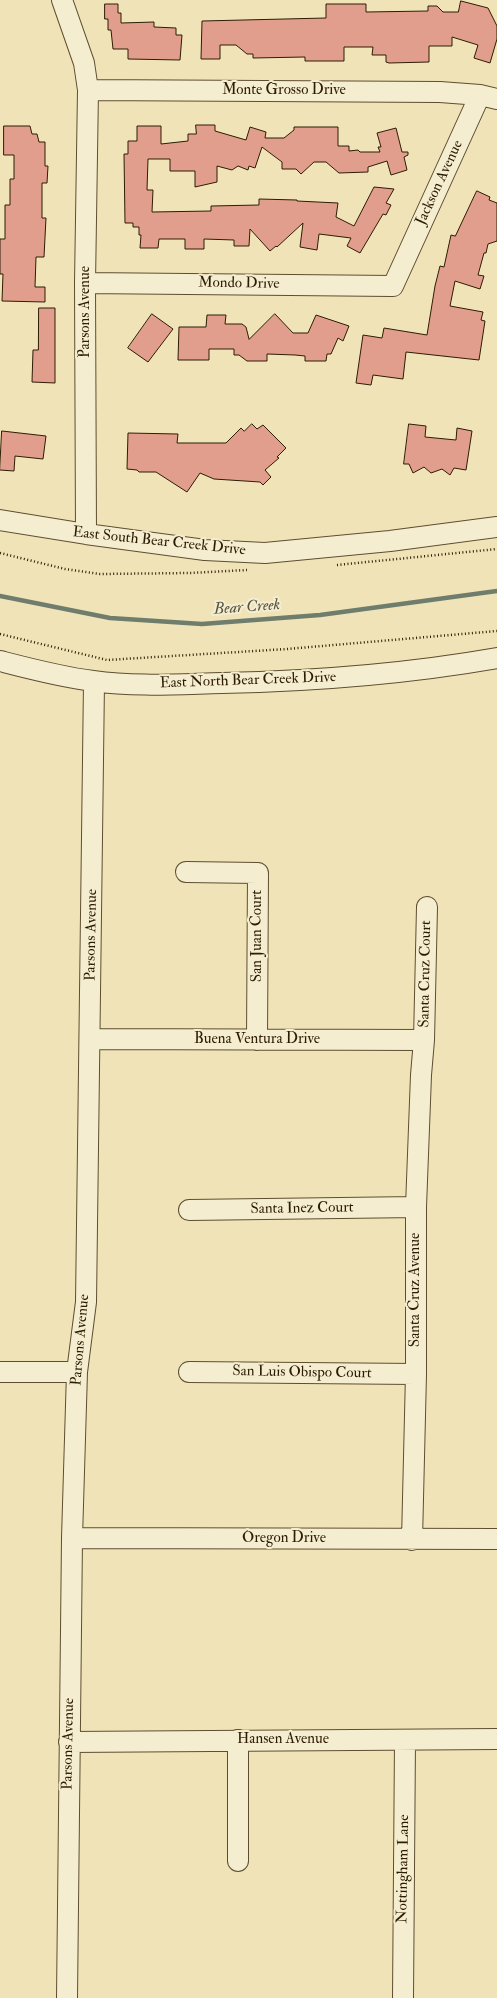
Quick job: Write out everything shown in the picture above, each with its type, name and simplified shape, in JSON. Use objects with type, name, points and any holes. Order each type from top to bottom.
[{"type":"street","name":"Parsons Avenue","points":[[62,0],[84,63],[88,90],[85,283],[86,534]]},
{"type":"street","name":"Monte Grosso Drive","points":[[88,90],[440,92],[489,97]]},
{"type":"street","name":"Jackson Avenue","points":[[393,286],[489,97]]},
{"type":"street","name":"Mondo Drive","points":[[85,283],[393,286]]},
{"type":"street","name":"East South Bear Creek Drive","points":[[0,520],[205,550],[265,553],[390,541],[497,527]]},
{"type":"street","name":"East North Bear Creek Drive","points":[[0,662],[94,682],[169,684],[279,681],[381,675],[440,668],[497,658]]},
{"type":"street","name":"Parsons Avenue","points":[[67,1998],[72,1538],[77,1372],[86,1302],[94,682]]},
{"type":"street","name":"San Juan Court","points":[[186,872],[258,873],[257,1040]]},
{"type":"street","name":"Santa Cruz Court","points":[[424,1040],[427,907]]},
{"type":"street","name":"Buena Ventura Drive","points":[[90,1039],[424,1040]]},
{"type":"street","name":"Santa Cruz Avenue","points":[[412,1540],[416,1374],[416,1207],[420,1084],[424,1040]]},
{"type":"street","name":"Santa Inez Court","points":[[189,1210],[416,1207]]},
{"type":"street","points":[[0,1372],[77,1372]]},
{"type":"street","name":"San Luis Obispo Court","points":[[189,1372],[416,1374]]},
{"type":"street","name":"Oregon Drive","points":[[72,1538],[497,1539]]},
{"type":"street","name":"Hansen Avenue","points":[[69,1742],[497,1739]]},
{"type":"street","points":[[238,1740],[238,1861]]},
{"type":"street","name":"Nottingham Lane","points":[[403,1998],[405,1740]]},
{"type":"path","points":[[0,634],[107,660],[287,649],[497,632]]},
{"type":"building","points":[[461,1],[488,8],[497,26],[497,39],[490,63],[474,58],[478,45],[452,37],[452,46],[429,46],[429,62],[389,63],[386,62],[386,55],[372,55],[373,47],[344,47],[344,61],[305,61],[305,57],[253,58],[253,54],[247,54],[236,45],[220,45],[220,59],[201,59],[202,21],[326,18],[326,4],[366,4],[366,12],[428,11],[428,6],[437,6],[443,12],[458,12]]},
{"type":"building","points":[[105,4],[118,4],[118,13],[121,13],[121,23],[154,22],[154,27],[176,28],[176,35],[182,35],[180,60],[128,59],[128,49],[113,49],[111,30],[108,30],[108,19],[105,19]]},
{"type":"building","points":[[196,125],[215,125],[215,131],[246,140],[250,127],[266,132],[265,138],[284,138],[294,130],[294,127],[338,127],[338,146],[349,146],[349,151],[358,150],[360,152],[380,152],[378,147],[381,147],[377,133],[396,128],[402,152],[408,152],[408,155],[404,157],[407,170],[391,175],[387,161],[368,167],[368,172],[339,173],[326,162],[314,162],[301,174],[296,169],[282,169],[282,162],[262,147],[255,168],[249,166],[248,170],[238,166],[232,170],[217,166],[217,182],[195,187],[195,171],[170,171],[170,159],[148,159],[147,190],[153,190],[152,212],[211,211],[211,206],[259,205],[259,199],[297,200],[338,203],[336,217],[354,226],[374,187],[394,189],[386,203],[391,205],[386,215],[383,214],[360,253],[347,246],[351,238],[319,234],[317,250],[300,247],[303,223],[270,251],[250,229],[249,246],[234,246],[234,240],[204,239],[204,249],[185,249],[185,239],[159,239],[158,248],[140,248],[141,235],[139,235],[139,227],[133,227],[133,223],[125,223],[124,154],[128,154],[128,141],[137,141],[137,126],[161,126],[161,144],[188,141],[188,134],[196,134]]},
{"type":"building","points":[[4,126],[30,126],[32,134],[37,134],[39,142],[45,142],[45,166],[48,166],[47,183],[42,183],[42,218],[46,218],[44,257],[36,257],[35,287],[45,287],[45,302],[2,301],[3,274],[0,274],[0,239],[5,239],[5,205],[10,205],[10,179],[14,179],[14,155],[4,155]]},
{"type":"building","points":[[477,191],[490,197],[489,200],[497,203],[497,241],[488,244],[486,253],[484,253],[478,275],[484,276],[480,289],[455,281],[450,306],[483,312],[481,320],[485,321],[479,360],[406,352],[403,379],[373,375],[371,385],[356,383],[363,335],[382,338],[384,328],[427,335],[440,266],[444,267],[451,235],[455,236]]},
{"type":"building","points":[[39,308],[55,308],[55,383],[32,382],[33,350],[38,350]]},
{"type":"building","points":[[152,314],[173,329],[148,362],[128,348]]},
{"type":"building","points":[[275,314],[293,333],[308,333],[316,315],[349,326],[343,341],[338,338],[331,354],[327,354],[326,361],[305,361],[305,356],[267,354],[267,361],[247,361],[239,355],[234,355],[234,349],[209,349],[209,360],[178,360],[179,327],[206,327],[207,315],[226,315],[225,324],[242,324],[246,327],[249,339]]},
{"type":"building","points":[[252,424],[257,429],[263,425],[286,448],[277,457],[279,458],[265,470],[271,477],[263,485],[260,482],[214,479],[200,473],[187,492],[156,472],[139,472],[127,469],[128,433],[178,434],[177,443],[226,443],[241,428],[244,431]]},
{"type":"building","points":[[409,424],[426,426],[425,437],[456,440],[457,428],[472,431],[466,470],[454,468],[450,475],[442,469],[431,473],[424,467],[413,473],[409,464],[404,464]]},
{"type":"building","points":[[2,431],[46,436],[43,459],[15,456],[14,471],[0,470]]},
{"type":"waterway","name":"Bear Creek","points":[[0,596],[110,618],[202,624],[320,615],[497,591]]}]
